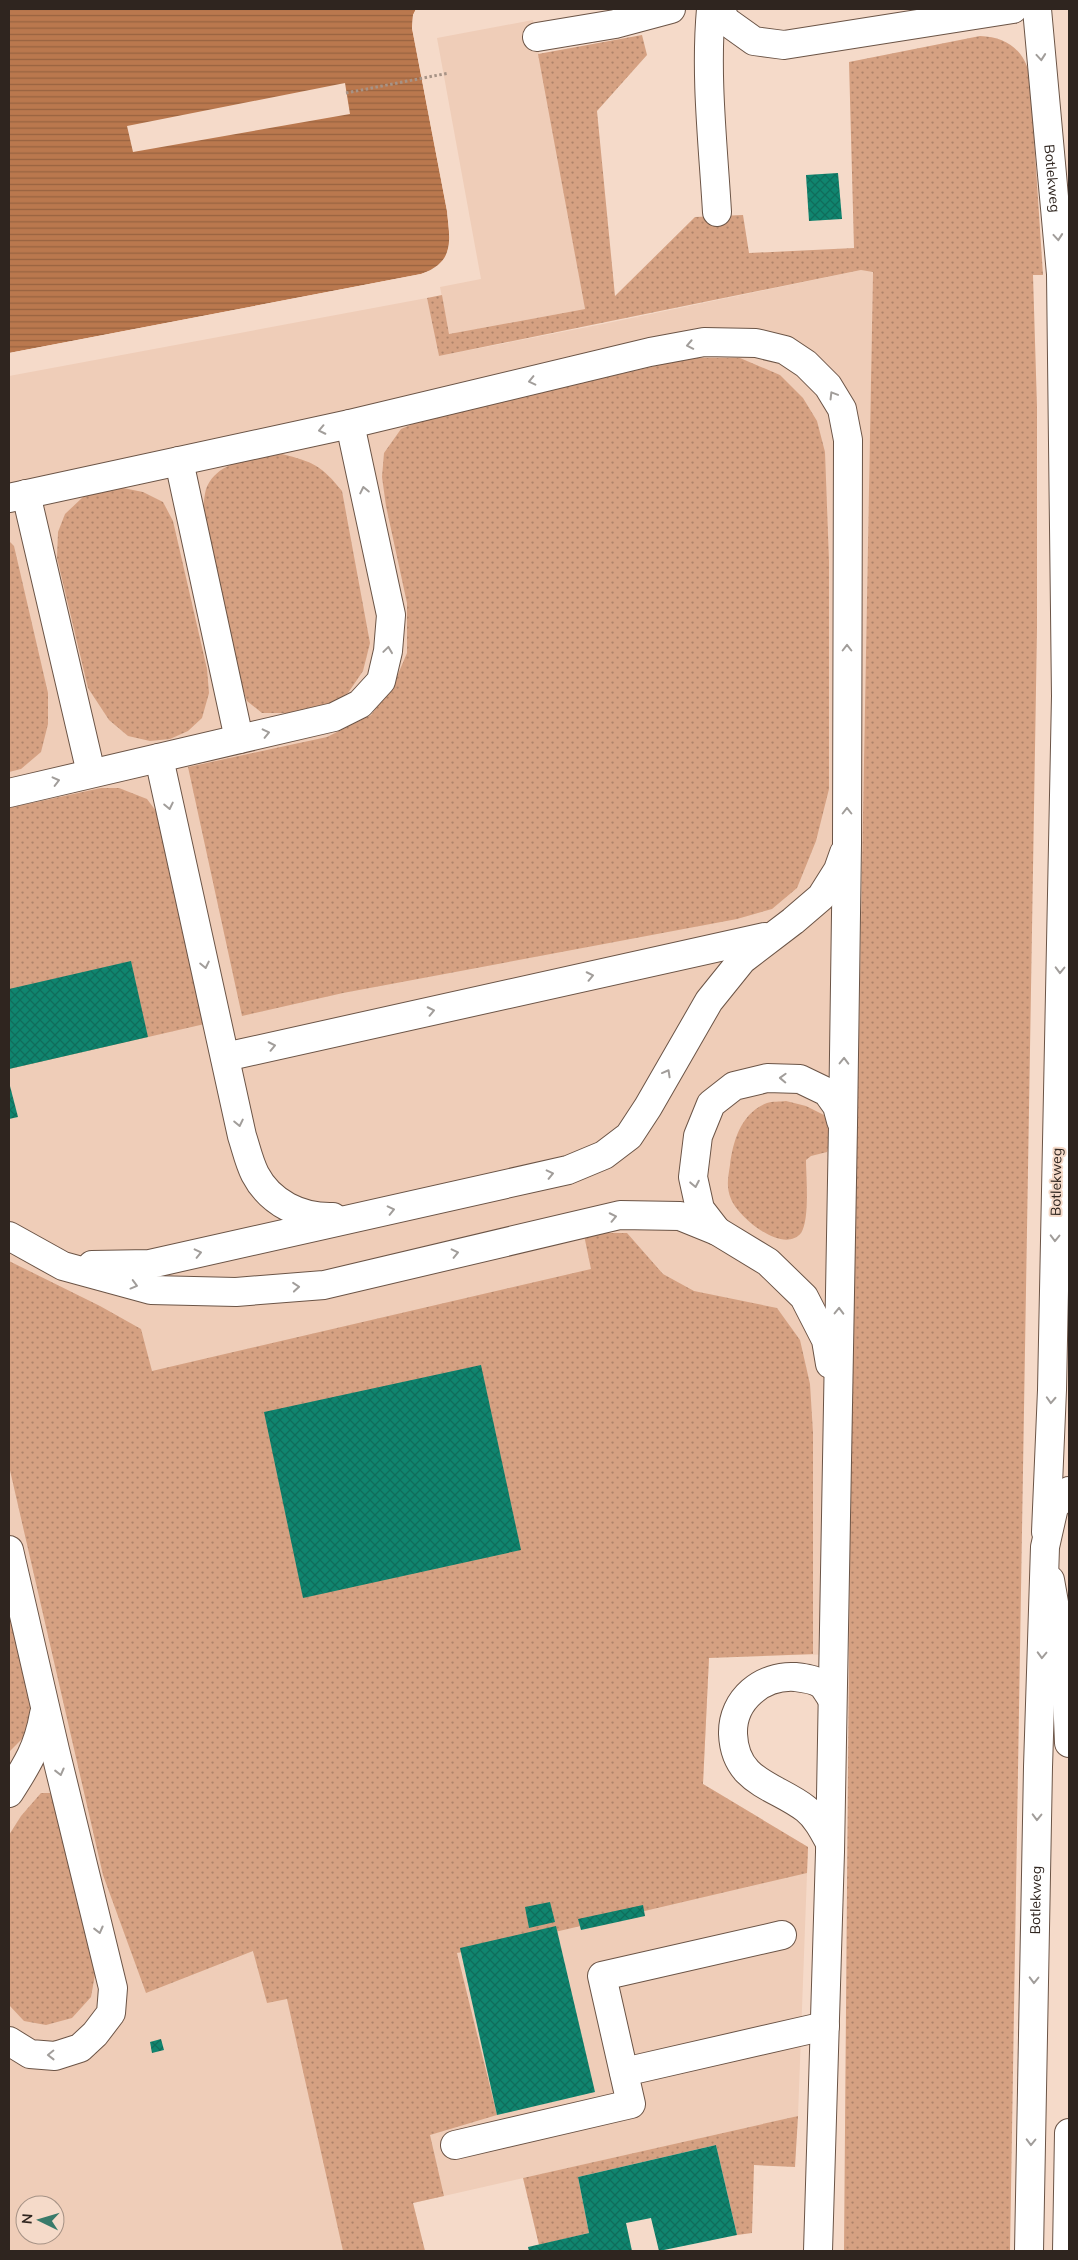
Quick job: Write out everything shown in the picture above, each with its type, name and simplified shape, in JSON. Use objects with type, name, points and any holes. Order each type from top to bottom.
[{"type":"street","points":[[537,37],[615,24],[671,9]]},
{"type":"street","points":[[711,9],[708,41],[709,92],[717,212]]},
{"type":"street","points":[[720,9],[726,21],[754,41],[784,45],[1013,9]]},
{"type":"street","name":"Botlekweg","points":[[1029,2251],[1038,1777],[1052,1390],[1066,696],[1061,274],[1036,9]]},
{"type":"street","points":[[92,773],[17,496],[350,424],[650,352],[704,342],[756,343],[785,350],[806,364],[828,386],[842,409],[848,440],[843,1125],[830,1843],[818,2251]]},
{"type":"street","points":[[9,793],[334,717],[360,704],[381,681],[388,651],[391,615],[350,424]]},
{"type":"street","points":[[179,461],[239,739]]},
{"type":"street","points":[[159,758],[242,1136],[255,1174],[274,1198],[293,1211],[322,1218],[359,1217]]},
{"type":"street","points":[[63,1266],[150,1264],[568,1170],[604,1155],[629,1136],[648,1107],[709,1001],[742,960],[821,897],[838,870],[846,844]]},
{"type":"street","points":[[225,1057],[775,935]]},
{"type":"street","points":[[716,1231],[700,1209],[693,1177],[698,1136],[712,1104],[734,1086],[767,1078],[800,1079],[827,1092],[837,1106],[843,1125]]},
{"type":"street","points":[[9,1236],[63,1266],[151,1290],[236,1292],[324,1285],[620,1215],[680,1216],[716,1231],[768,1262],[804,1297],[826,1340],[838,1412]]},
{"type":"street","name":"Botlekweg","points":[[1045,1547],[1054,1507],[1069,1491]]},
{"type":"street","points":[[1045,1547],[1068,1666],[1069,1743]]},
{"type":"street","points":[[9,1550],[113,1988],[111,2013],[95,2034],[80,2048],[55,2056],[30,2054],[9,2041]]},
{"type":"street","points":[[830,1843],[820,1823],[806,1809],[748,1774],[738,1756],[733,1733],[738,1711],[750,1691],[763,1682],[784,1676],[805,1678],[822,1684],[832,1699]]},
{"type":"street","points":[[9,1793],[29,1762],[40,1738],[45,1708]]},
{"type":"street","points":[[455,2145],[631,2104],[602,1976],[782,1935]]},
{"type":"street","points":[[624,2072],[825,2026]]},
{"type":"street","points":[[1067,2251],[1069,2133]]},
{"type":"path","points":[[346,93],[449,73]]},
{"type":"shaded area","points":[[9,9],[416,9],[413,15],[412,28],[447,211],[449,241],[445,257],[432,269],[421,274],[9,353]]},
{"type":"shaded area","points":[[533,20],[585,309],[449,334],[440,287],[481,279],[437,38]]},
{"type":"shaded area","points":[[642,35],[647,55],[597,111],[615,296],[695,217],[743,215],[749,253],[854,248],[849,62],[980,36],[998,39],[1013,47],[1019,52],[1030,76],[1043,275],[1033,275],[1037,407],[1037,629],[1010,2251],[844,2251],[850,1523],[873,272],[861,270],[439,356],[427,298],[442,295],[449,334],[585,309],[538,54]]},
{"type":"shaded area","points":[[861,270],[873,271],[848,1654],[709,1657],[703,1784],[808,1847],[798,2116],[413,2203],[425,2251],[9,2251],[9,376],[427,298],[439,356]]},
{"type":"shaded area","points":[[690,358],[740,358],[780,375],[803,398],[817,421],[825,452],[829,561],[829,789],[816,841],[797,888],[772,909],[737,919],[343,993],[242,1016],[188,767],[327,737],[371,715],[393,686],[407,653],[407,603],[386,506],[382,477],[384,453],[401,429],[422,420]]},
{"type":"shaded area","points":[[282,454],[302,459],[316,466],[328,475],[342,491],[370,643],[363,671],[348,693],[330,704],[288,713],[262,713],[247,701],[237,673],[202,512],[206,489],[219,472],[238,462]]},
{"type":"shaded area","points":[[118,487],[143,492],[163,502],[173,521],[207,669],[209,693],[202,718],[188,731],[170,739],[150,741],[128,736],[109,720],[88,688],[57,558],[58,532],[65,514],[83,497]]},
{"type":"shaded area","points":[[9,541],[14,546],[48,693],[48,724],[41,752],[21,769],[9,772]]},
{"type":"shaded area","points":[[101,788],[119,788],[147,799],[165,823],[209,1023],[9,1069],[9,808]]},
{"type":"shaded area","points":[[786,1101],[806,1106],[824,1115],[828,1128],[829,1143],[827,1152],[811,1156],[806,1160],[807,1208],[804,1227],[801,1233],[793,1239],[783,1240],[762,1231],[742,1215],[731,1199],[728,1182],[733,1147],[745,1121],[758,1108],[767,1103]]},
{"type":"shaded area","points":[[627,1233],[663,1274],[694,1291],[777,1308],[800,1340],[810,1384],[813,1433],[813,1654],[709,1658],[703,1784],[808,1847],[807,1873],[491,1947],[457,1953],[497,2115],[430,2135],[444,2196],[413,2203],[425,2251],[343,2251],[287,1999],[267,2003],[253,1951],[146,1993],[103,1875],[9,1466],[9,1261],[100,1306],[141,1329],[152,1371],[591,1269],[584,1235]]},
{"type":"shaded area","points":[[9,1611],[34,1720],[28,1733],[9,1752]]},
{"type":"shaded area","points":[[41,1793],[50,1793],[55,1799],[96,1969],[91,1997],[72,2018],[46,2025],[24,2021],[9,2005],[9,1835],[21,1816]]},
{"type":"shaded area","points":[[798,2116],[795,2167],[754,2165],[752,2233],[737,2235],[716,2145],[578,2177],[589,2233],[539,2245],[523,2178]]},
{"type":"pier","points":[[416,9],[419,9],[415,28],[450,210],[453,241],[448,258],[437,270],[422,276],[9,355],[9,353],[421,274],[435,269],[446,257],[450,241],[447,211],[412,28],[413,15]]},
{"type":"pier","points":[[345,83],[350,114],[133,152],[127,126]]},
{"type":"building","points":[[838,173],[842,219],[809,221],[806,175]]},
{"type":"building","points":[[131,961],[148,1037],[9,1069],[9,989]]},
{"type":"building","points":[[9,1086],[18,1117],[9,1119]]},
{"type":"building","points":[[481,1365],[521,1550],[303,1598],[264,1412]]},
{"type":"building","points":[[550,1902],[555,1922],[529,1928],[525,1907]]},
{"type":"building","points":[[643,1905],[645,1916],[581,1930],[578,1919]]},
{"type":"building","points":[[556,1926],[595,2092],[497,2115],[460,1948]]},
{"type":"building","points":[[161,2039],[164,2050],[152,2053],[150,2042]]},
{"type":"building","points":[[716,2145],[737,2235],[659,2251],[651,2218],[626,2223],[632,2251],[529,2251],[528,2247],[589,2233],[578,2177]]}]
